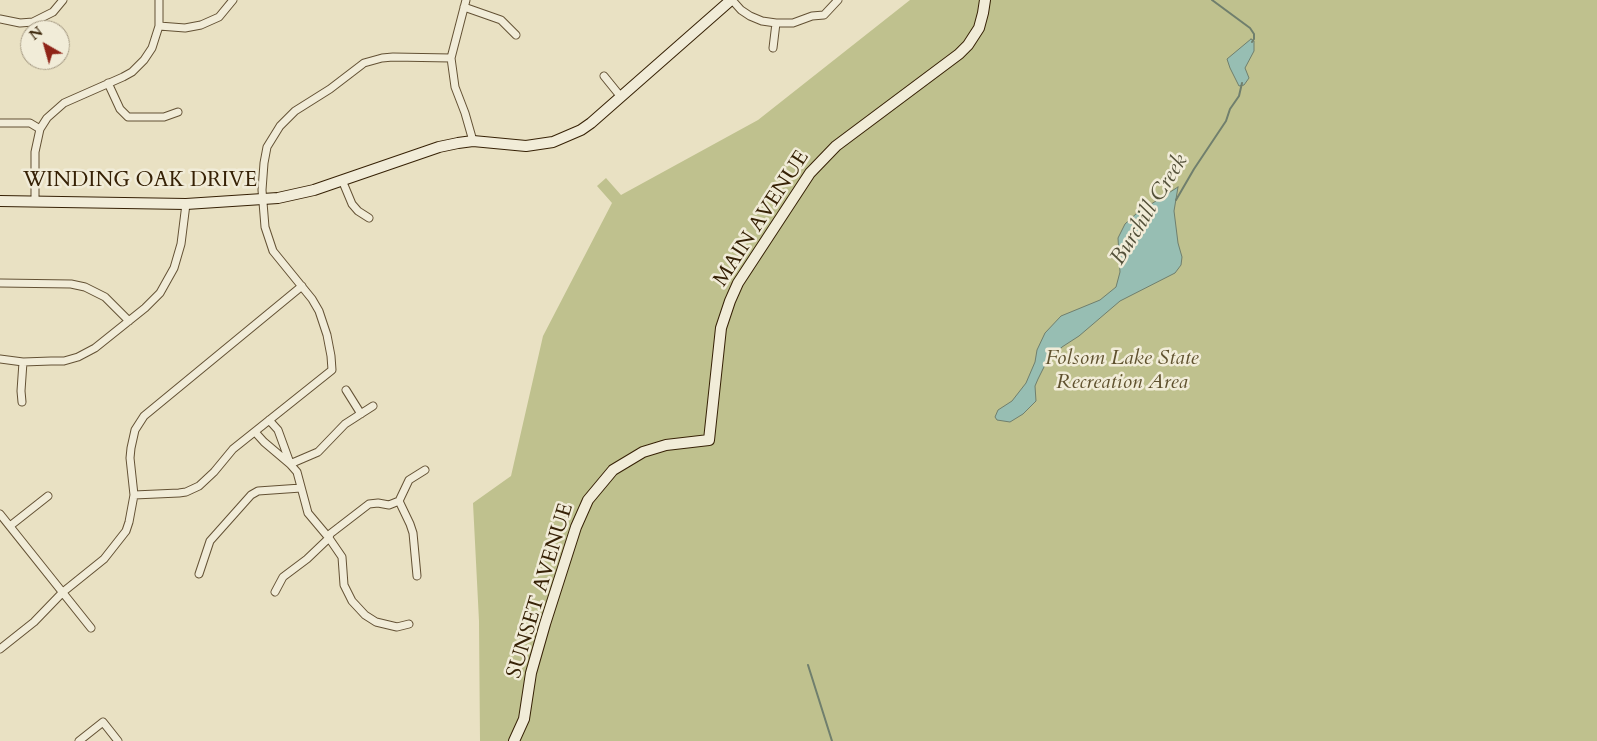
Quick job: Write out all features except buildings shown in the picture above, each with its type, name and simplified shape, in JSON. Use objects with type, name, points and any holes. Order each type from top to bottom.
[{"type":"street","points":[[0,19],[20,23],[33,22],[53,12],[63,0]]},
{"type":"street","points":[[35,201],[34,152],[40,129],[47,118],[64,103],[132,72],[144,60],[152,48],[159,26],[159,0]]},
{"type":"street","points":[[159,26],[185,28],[201,25],[219,17],[233,0]]},
{"type":"street","points":[[731,0],[750,16],[762,21],[776,23],[793,22],[812,16],[824,15],[838,0]]},
{"type":"street","name":"WINDING OAK DRIVE","points":[[0,201],[186,204],[262,199],[314,190],[439,147],[473,140],[526,146],[553,142],[581,130],[731,0]]},
{"type":"street","name":"MAIN AVENUE","points":[[709,440],[721,328],[738,283],[810,173],[836,146],[959,54],[968,45],[979,28],[985,0]]},
{"type":"street","points":[[473,140],[455,87],[450,58],[465,4],[501,20],[516,35]]},
{"type":"street","points":[[773,48],[776,23]]},
{"type":"street","points":[[134,495],[186,492],[199,486],[209,478],[233,449],[332,370],[331,356],[323,322],[312,299],[273,252],[265,227],[262,199],[264,163],[267,147],[280,126],[294,111],[330,89],[364,63],[393,57],[450,58]]},
{"type":"street","points":[[604,76],[621,97]]},
{"type":"street","points":[[108,83],[120,110],[128,117],[164,117],[178,112]]},
{"type":"street","points":[[0,123],[30,123],[40,129]]},
{"type":"street","points":[[342,180],[352,204],[358,211],[369,218]]},
{"type":"street","points":[[0,359],[23,362],[64,360],[78,357],[95,348],[152,302],[168,281],[174,268],[181,244],[186,204]]},
{"type":"street","points":[[0,283],[71,284],[85,286],[105,297],[129,321]]},
{"type":"street","points":[[0,649],[34,622],[63,592],[112,551],[126,531],[134,495],[130,458],[131,448],[135,430],[144,416],[302,286]]},
{"type":"street","points":[[22,402],[23,362]]},
{"type":"street","points":[[346,390],[361,414]]},
{"type":"street","points":[[290,464],[318,452],[345,424],[373,406]]},
{"type":"street","points":[[269,420],[278,430],[290,464]]},
{"type":"street","points":[[254,432],[297,472],[306,507],[312,520],[329,538],[342,557],[344,584],[352,601],[365,615],[376,622],[397,627],[409,624]]},
{"type":"street","name":"SUNSET AVENUE","points":[[514,741],[524,719],[532,673],[548,615],[576,527],[588,500],[613,470],[643,452],[666,445],[709,440]]},
{"type":"street","points":[[275,592],[283,577],[307,559],[329,538],[330,534],[369,504],[378,502],[389,505],[399,501],[409,480],[425,470]]},
{"type":"street","points":[[199,574],[210,541],[251,495],[258,491],[301,488]]},
{"type":"street","points":[[10,526],[48,496]]},
{"type":"street","points":[[399,501],[410,524],[417,576]]},
{"type":"street","points":[[0,514],[91,628]]},
{"type":"street","points":[[79,741],[103,722],[118,741]]},
{"type":"green space","name":"Folsom Lake State Recreation Area","points":[[910,0],[1597,0],[1597,741],[480,741],[479,621],[473,503],[511,476],[543,336],[612,203],[597,186],[606,178],[621,195],[758,120]]},
{"type":"water","points":[[1251,39],[1254,41],[1254,51],[1245,68],[1249,78],[1244,85],[1239,86],[1227,59]]},
{"type":"water","points":[[1178,187],[1174,211],[1178,243],[1182,257],[1181,265],[1175,273],[1120,301],[1079,336],[1062,347],[1045,365],[1038,379],[1035,386],[1036,401],[1023,414],[1010,422],[997,420],[995,417],[998,410],[1012,401],[1026,383],[1045,333],[1061,316],[1100,300],[1116,287],[1120,272],[1118,238],[1125,224],[1137,213]]},
{"type":"waterway","name":"Burchill Creek","points":[[1212,0],[1250,28],[1254,34],[1252,42]]},
{"type":"waterway","name":"Burchill Creek","points":[[1176,200],[1226,121],[1230,109],[1239,96],[1242,83]]},
{"type":"waterway","name":"Burchill Creek","points":[[808,665],[832,741]]}]
